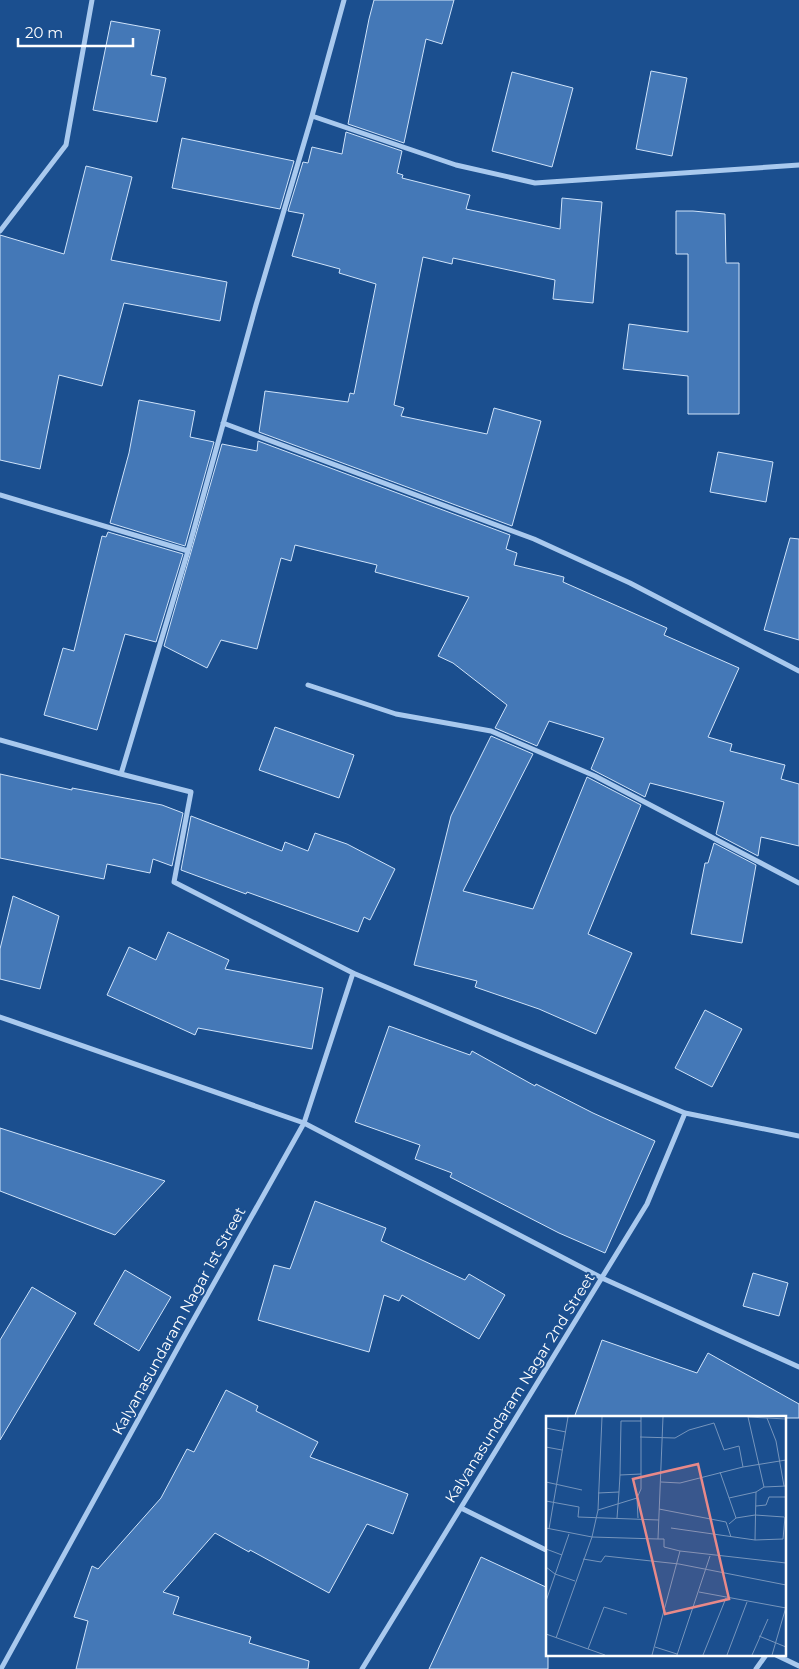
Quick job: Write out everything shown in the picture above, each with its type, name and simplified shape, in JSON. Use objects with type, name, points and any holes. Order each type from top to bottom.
[{"type":"street","points":[[0,232],[66,145],[92,0]]},
{"type":"street","points":[[121,774],[188,551],[256,305],[344,0]]},
{"type":"street","points":[[312,116],[456,165],[535,183],[799,165]]},
{"type":"street","points":[[223,423],[534,539],[630,583],[799,671]]},
{"type":"street","points":[[0,495],[188,551]]},
{"type":"street","points":[[308,685],[396,714],[491,731],[595,776],[799,883]]},
{"type":"street","points":[[0,740],[190,792],[174,882],[353,974],[685,1113],[799,1136]]},
{"type":"street","name":"Kalyanasundaram Nagar 1st Street","points":[[1,1669],[186,1333],[304,1124],[353,974]]},
{"type":"street","points":[[0,1017],[304,1124],[602,1278],[799,1367]]},
{"type":"street","name":"Kalyanasundaram Nagar 2nd Street","points":[[362,1669],[647,1204],[685,1113]]},
{"type":"street","points":[[461,1508],[546,1551]]},
{"type":"street","points":[[756,1669],[765,1656]]},
{"type":"street","points":[[778,1656],[799,1666]]},
{"type":"building","points":[[374,0],[454,0],[442,44],[426,39],[404,143],[348,124]]},
{"type":"building","points":[[111,21],[160,30],[151,75],[166,78],[157,122],[93,110]]},
{"type":"building","points":[[651,71],[687,78],[672,156],[636,149]]},
{"type":"building","points":[[512,72],[573,88],[552,167],[492,151]]},
{"type":"building","points":[[346,132],[402,151],[397,173],[403,175],[402,178],[470,195],[466,209],[560,229],[562,198],[602,202],[593,303],[553,299],[555,280],[453,258],[452,264],[423,257],[394,405],[404,408],[401,416],[487,434],[494,408],[541,421],[512,526],[259,432],[265,391],[348,402],[350,393],[354,394],[376,284],[339,273],[340,269],[292,256],[304,214],[288,211],[303,162],[308,163],[312,147],[342,154]]},
{"type":"building","points":[[182,138],[294,161],[280,209],[172,188]]},
{"type":"building","points":[[86,166],[132,177],[111,260],[227,282],[220,321],[124,303],[102,386],[59,375],[40,469],[0,460],[0,235],[64,254]]},
{"type":"building","points":[[676,211],[725,214],[726,263],[739,263],[739,414],[688,414],[688,376],[623,369],[629,324],[688,332],[688,254],[676,254]]},
{"type":"building","points":[[139,400],[195,411],[190,437],[214,442],[185,546],[110,523],[129,453]]},
{"type":"building","points":[[258,441],[510,535],[506,549],[517,553],[514,565],[564,577],[563,582],[667,628],[664,635],[739,668],[708,737],[732,744],[730,751],[785,765],[781,779],[799,784],[799,846],[761,837],[758,856],[716,834],[724,802],[650,783],[645,797],[591,769],[604,738],[549,721],[537,746],[495,728],[507,705],[453,663],[438,656],[469,597],[375,572],[377,565],[295,545],[291,561],[281,558],[257,649],[221,640],[207,668],[164,646],[222,444],[257,451]]},
{"type":"building","points":[[718,452],[773,462],[766,502],[710,492]]},
{"type":"building","points":[[108,532],[183,554],[156,642],[125,634],[97,730],[44,715],[63,648],[74,651],[102,536],[106,537]]},
{"type":"building","points":[[790,538],[799,539],[799,640],[764,630]]},
{"type":"building","points":[[275,727],[354,755],[339,798],[259,770]]},
{"type":"building","points":[[491,736],[533,754],[463,891],[533,909],[587,777],[641,805],[588,934],[632,953],[596,1034],[539,1009],[475,987],[477,981],[414,965],[451,816]]},
{"type":"building","points":[[0,774],[72,790],[72,788],[162,805],[183,813],[172,866],[153,859],[150,873],[107,864],[104,879],[0,858]]},
{"type":"building","points":[[191,816],[282,851],[285,842],[308,851],[315,833],[347,844],[395,869],[370,920],[364,917],[358,932],[181,870]]},
{"type":"building","points":[[714,843],[756,865],[742,943],[691,934],[705,863],[708,863]]},
{"type":"building","points":[[13,896],[59,916],[40,989],[0,979],[0,949]]},
{"type":"building","points":[[168,932],[229,960],[225,969],[323,988],[312,1049],[198,1028],[195,1035],[107,995],[129,947],[156,960]]},
{"type":"building","points":[[705,1010],[742,1029],[712,1087],[675,1068]]},
{"type":"building","points":[[389,1026],[470,1055],[472,1051],[535,1086],[536,1084],[593,1113],[655,1141],[605,1253],[559,1233],[450,1177],[452,1173],[415,1159],[420,1145],[355,1122]]},
{"type":"building","points":[[0,1128],[165,1181],[115,1235],[0,1191]]},
{"type":"building","points":[[315,1201],[386,1228],[381,1241],[465,1280],[469,1274],[505,1295],[479,1339],[402,1295],[399,1301],[384,1295],[369,1352],[258,1320],[274,1265],[290,1269]]},
{"type":"building","points":[[125,1270],[171,1297],[139,1351],[94,1324]]},
{"type":"building","points":[[753,1273],[788,1283],[779,1316],[743,1306]]},
{"type":"building","points":[[32,1287],[76,1313],[0,1440],[0,1340]]},
{"type":"building","points":[[602,1340],[697,1373],[708,1353],[799,1404],[799,1418],[786,1418],[786,1416],[575,1416]]},
{"type":"building","points":[[226,1390],[258,1406],[256,1411],[318,1442],[310,1457],[408,1494],[393,1534],[367,1524],[329,1593],[215,1533],[163,1592],[179,1597],[173,1614],[251,1637],[249,1643],[309,1661],[308,1669],[76,1669],[88,1621],[74,1617],[92,1566],[98,1569],[161,1498],[187,1449],[194,1452]]},
{"type":"building","points":[[481,1557],[546,1587],[546,1656],[548,1656],[548,1669],[429,1669]]}]
